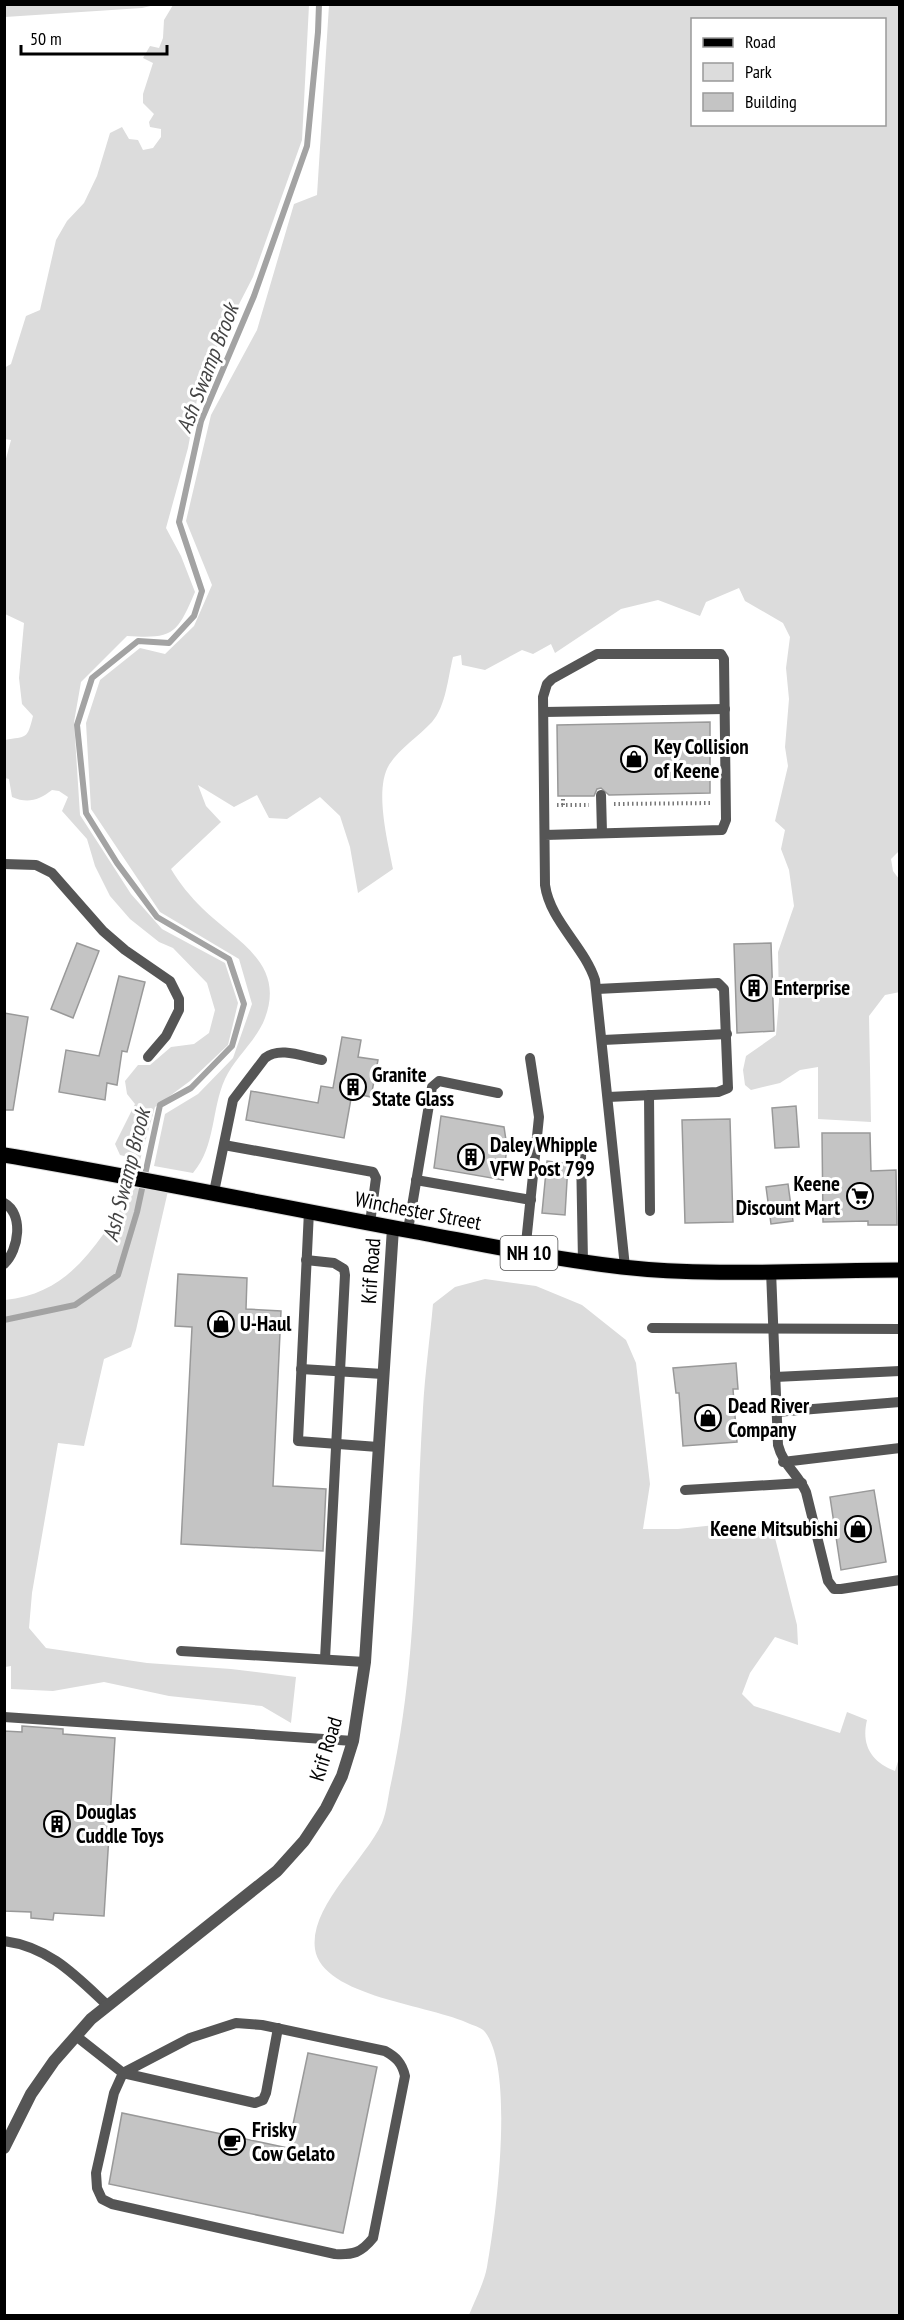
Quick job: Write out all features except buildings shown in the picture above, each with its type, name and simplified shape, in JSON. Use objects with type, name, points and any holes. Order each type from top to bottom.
[{"type":"main road","name":"Winchester Street","points":[[4,1155],[165,1182],[370,1224],[583,1262],[625,1267],[771,1271],[900,1270]]},
{"type":"street","name":"Krif Road","points":[[4,2148],[31,2094],[76,2036],[106,2004],[277,1871],[304,1841],[326,1808],[342,1776],[353,1741],[364,1662],[383,1374],[400,1229]]},
{"type":"lane","points":[[545,835],[722,830],[725,826],[726,803],[724,659],[721,654],[605,653],[591,656],[552,679],[545,690],[545,835],[547,896],[557,916],[586,957],[597,989],[625,1267]]},
{"type":"lane","points":[[544,712],[725,709]]},
{"type":"lane","points":[[602,800],[602,833]]},
{"type":"lane","points":[[4,864],[36,865],[52,873],[103,931],[125,950],[170,981],[179,999],[179,1010],[166,1036],[148,1057]]},
{"type":"lane","points":[[597,989],[718,983],[724,989],[728,1088],[718,1092],[608,1097]]},
{"type":"lane","points":[[603,1040],[727,1034]]},
{"type":"lane","points":[[214,1192],[233,1100],[265,1058],[270,1054],[282,1052],[322,1060]]},
{"type":"lane","points":[[525,1253],[538,1143],[538,1107],[530,1058]]},
{"type":"lane","points":[[400,1229],[416,1180],[432,1087],[435,1082],[498,1093]]},
{"type":"lane","points":[[650,1095],[650,1212]]},
{"type":"lane","points":[[538,1143],[571,1147],[581,1153],[583,1262]]},
{"type":"lane","points":[[224,1145],[373,1172],[376,1178],[370,1224]]},
{"type":"lane","points":[[416,1180],[531,1200]]},
{"type":"lane","points":[[4,1203],[15,1213],[17,1223],[13,1253],[4,1264]]},
{"type":"lane","points":[[309,1211],[298,1441],[378,1447]]},
{"type":"lane","points":[[306,1260],[334,1263],[344,1269],[325,1659]]},
{"type":"lane","points":[[771,1271],[778,1445],[783,1462],[802,1483],[830,1585],[841,1589],[900,1580]]},
{"type":"lane","points":[[652,1328],[900,1329]]},
{"type":"lane","points":[[301,1369],[383,1374]]},
{"type":"lane","points":[[775,1377],[900,1371]]},
{"type":"lane","points":[[776,1412],[900,1402]]},
{"type":"lane","points":[[783,1462],[900,1448]]},
{"type":"lane","points":[[685,1490],[802,1483]]},
{"type":"lane","points":[[181,1651],[364,1662]]},
{"type":"lane","points":[[4,1717],[353,1741]]},
{"type":"lane","points":[[4,1941],[23,1943],[48,1953],[106,2004]]},
{"type":"lane","points":[[236,2023],[278,2028],[385,2051],[396,2057],[405,2076],[373,2238],[364,2250],[351,2255],[335,2254],[112,2204],[102,2199],[97,2188],[96,2173],[114,2093],[123,2073],[190,2038],[216,2028],[236,2023]]},
{"type":"lane","points":[[76,2036],[123,2073],[255,2103],[263,2100],[266,2093],[278,2028]]},
{"type":"path","points":[[563,796],[563,805]]},
{"type":"path","points":[[545,805],[602,800],[726,803]]},
{"type":"green space","points":[[5,4],[155,5],[142,8],[5,17]]},
{"type":"green space","points":[[173,5],[309,5],[302,140],[253,277],[201,378],[188,448],[166,528],[181,556],[195,592],[183,617],[172,631],[155,636],[127,636],[81,682],[74,722],[80,815],[131,894],[162,929],[225,963],[238,1003],[228,1045],[190,1081],[155,1107],[140,1160],[120,1155],[115,1144],[135,1104],[127,1094],[125,1081],[138,1065],[150,1065],[171,1047],[194,1044],[209,1033],[215,1010],[207,983],[173,948],[159,942],[130,919],[110,896],[95,866],[87,839],[62,811],[68,797],[59,791],[52,790],[33,800],[18,799],[12,797],[9,779],[5,778],[5,740],[25,736],[33,716],[22,704],[19,678],[24,623],[5,614],[4,466],[11,440],[5,439],[4,368],[11,364],[26,316],[40,310],[56,240],[67,221],[84,203],[97,176],[110,133],[122,127],[129,139],[138,140],[143,150],[153,148],[161,137],[161,129],[150,127],[149,122],[154,114],[143,103],[143,94],[153,63],[143,58],[150,46],[159,48],[163,38],[164,20]]},
{"type":"green space","points":[[329,5],[899,5],[900,850],[891,859],[893,871],[899,879],[900,992],[885,995],[869,1016],[871,1122],[818,1119],[818,1067],[800,1070],[780,1083],[751,1090],[745,1085],[743,1070],[746,1056],[776,1035],[779,1001],[778,952],[794,906],[789,870],[781,849],[785,830],[775,821],[788,766],[785,747],[789,699],[786,668],[790,637],[783,623],[745,601],[739,588],[706,602],[700,616],[658,600],[621,609],[555,653],[551,644],[533,654],[522,650],[485,670],[462,665],[461,655],[453,657],[437,715],[393,759],[385,776],[382,802],[393,869],[358,893],[350,847],[340,816],[320,797],[287,819],[269,818],[257,795],[234,807],[198,785],[206,806],[221,822],[171,869],[198,903],[242,942],[263,967],[269,982],[270,999],[261,1026],[225,1079],[217,1103],[210,1140],[193,1173],[154,1166],[165,1114],[198,1094],[233,1058],[252,1004],[239,959],[160,912],[91,809],[86,723],[100,680],[140,648],[165,654],[194,626],[212,585],[186,521],[211,415],[257,330],[294,204],[317,195]]},
{"type":"green space","points":[[135,1188],[168,1191],[136,1330],[131,1347],[104,1359],[84,1446],[58,1443],[32,1593],[29,1628],[46,1648],[147,1663],[231,1669],[296,1677],[291,1723],[262,1706],[169,1696],[104,1682],[53,1691],[11,1689],[11,1666],[5,1667],[5,1300],[29,1295],[49,1287],[67,1275],[96,1244]]},
{"type":"green space","points":[[485,1279],[536,1286],[582,1305],[626,1340],[636,1363],[650,1484],[643,1529],[678,1529],[743,1522],[775,1538],[797,1625],[798,1645],[775,1637],[750,1673],[742,1694],[754,1706],[840,1733],[847,1712],[867,1720],[865,1737],[874,1758],[895,1771],[899,1758],[899,2315],[469,2315],[487,2267],[495,2215],[501,2145],[501,2110],[494,2051],[485,2032],[478,2027],[453,2017],[357,1989],[337,1978],[322,1965],[315,1949],[315,1933],[329,1900],[382,1823],[400,1737],[411,1644],[423,1408],[433,1304],[455,1287]]},
{"type":"waterway","name":"Ash Swamp Brook","points":[[4,1320],[75,1305],[118,1275],[137,1212],[160,1105],[191,1088],[232,1046],[244,1004],[229,959],[157,917],[117,863],[86,813],[77,725],[92,678],[138,641],[169,643],[194,616],[202,591],[179,522],[201,421],[254,296],[307,146],[319,4]]},
{"type":"place","name":"Key Collision of Keene","points":[[634,759]]},
{"type":"place","name":"Enterprise","points":[[754,988]]},
{"type":"place","name":"Granite State Glass","points":[[353,1087]]},
{"type":"place","name":"Daley Whipple VFW Post 799","points":[[471,1157]]},
{"type":"place","name":"Keene Discount Mart","points":[[860,1196]]},
{"type":"place","name":"U-Haul","points":[[221,1324]]},
{"type":"place","name":"Dead River Company","points":[[708,1418]]},
{"type":"place","name":"Keene Mitsubishi","points":[[858,1529]]},
{"type":"place","name":"Douglas Cuddle Toys","points":[[57,1824]]},
{"type":"place","name":"Frisky Cow Gelato","points":[[232,2142]]}]
